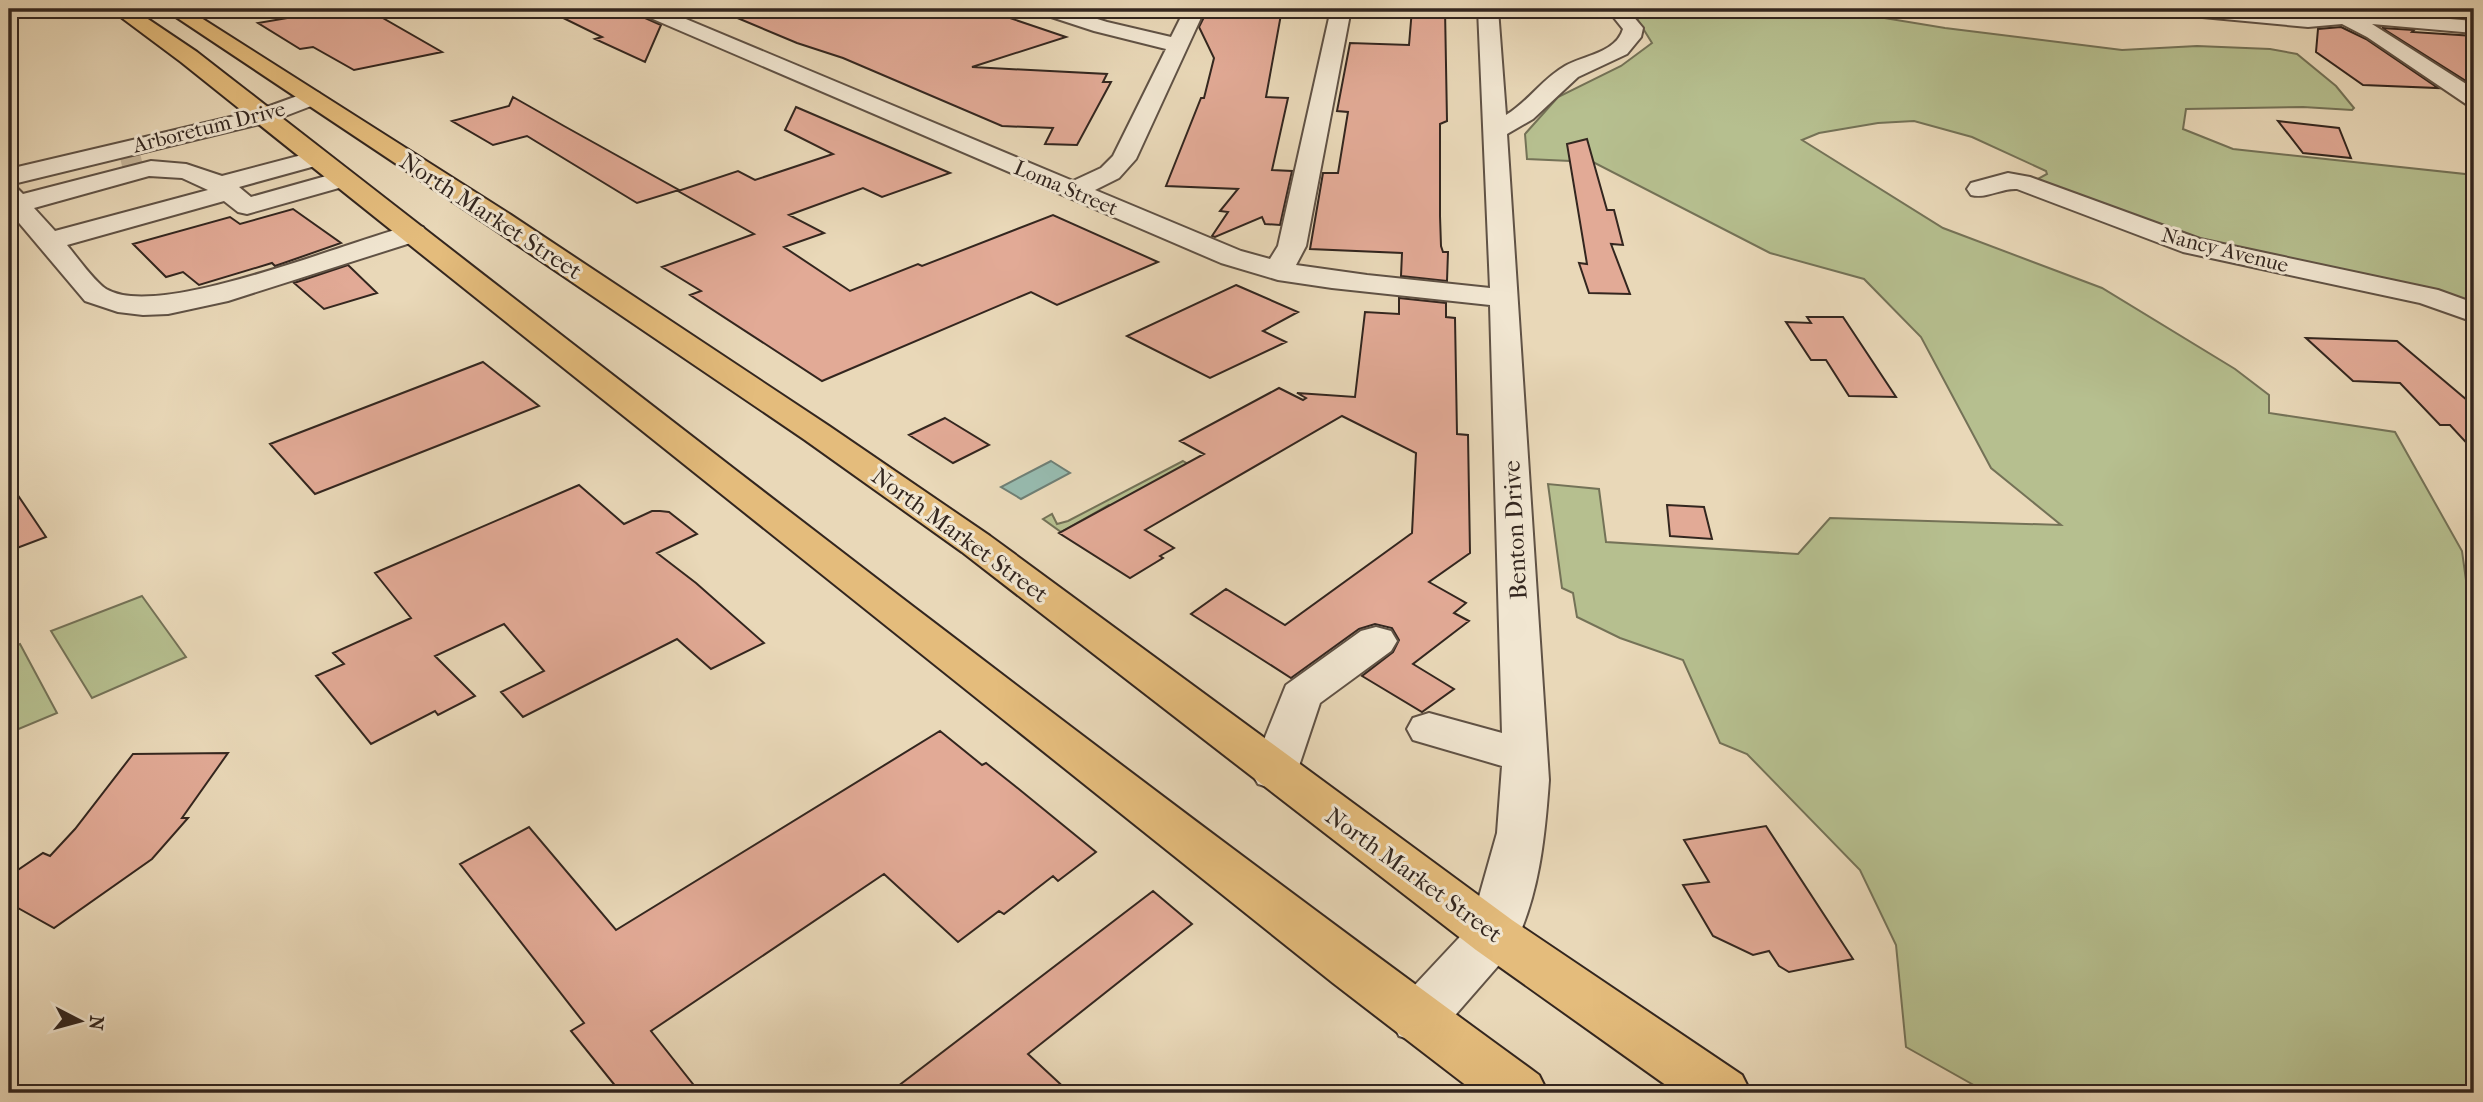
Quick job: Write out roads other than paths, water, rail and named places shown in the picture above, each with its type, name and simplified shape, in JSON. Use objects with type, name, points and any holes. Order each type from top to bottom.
[{"type":"main road","points":[[120,9],[256,110],[823,556],[1418,1019],[1519,1093]]},
{"type":"main road","name":"North Market Street","points":[[174,9],[501,221],[817,433],[976,544],[1494,935],[1723,1093]]},
{"type":"street","name":"Loma Street","points":[[646,9],[1212,250],[1278,271],[1505,298]]},
{"type":"street","points":[[1046,9],[1113,30],[1177,45]]},
{"type":"street","points":[[1073,191],[1110,173],[1124,159],[1195,9]]},
{"type":"street","points":[[1278,271],[1292,246],[1341,9]]},
{"type":"street","name":"Benton Drive","points":[[1418,1019],[1494,935],[1510,883],[1521,832],[1525,756],[1505,298],[1488,9]]},
{"type":"street","points":[[1495,131],[1526,113],[1545,90],[1561,78],[1627,43],[1633,28],[1617,9]]},
{"type":"street","points":[[2181,9],[2308,22],[2354,17],[2474,27]]},
{"type":"street","points":[[2299,9],[2343,20],[2375,33],[2474,99]]},
{"type":"street","name":"Arboretum Drive","points":[[9,163],[311,98]]},
{"type":"street","name":"Arboretum Drive","points":[[9,177],[256,110]]},
{"type":"street","points":[[23,211],[212,181],[317,158]]},
{"type":"street","points":[[23,211],[139,167],[167,168],[212,181],[247,206],[344,179]]},
{"type":"street","name":"Nancy Avenue","points":[[1980,189],[2008,181],[2021,182],[2184,243],[2428,296],[2474,313]]},
{"type":"street","points":[[23,211],[95,295],[132,305],[164,305],[201,299],[413,233]]},
{"type":"street","points":[[1275,772],[1301,695],[1376,641]]},
{"type":"street","points":[[1429,729],[1525,756]]},
{"type":"water","points":[[1051,461],[1070,473],[1021,499],[1001,487]]},
{"type":"tunnel","points":[[122,166],[142,161]]}]
